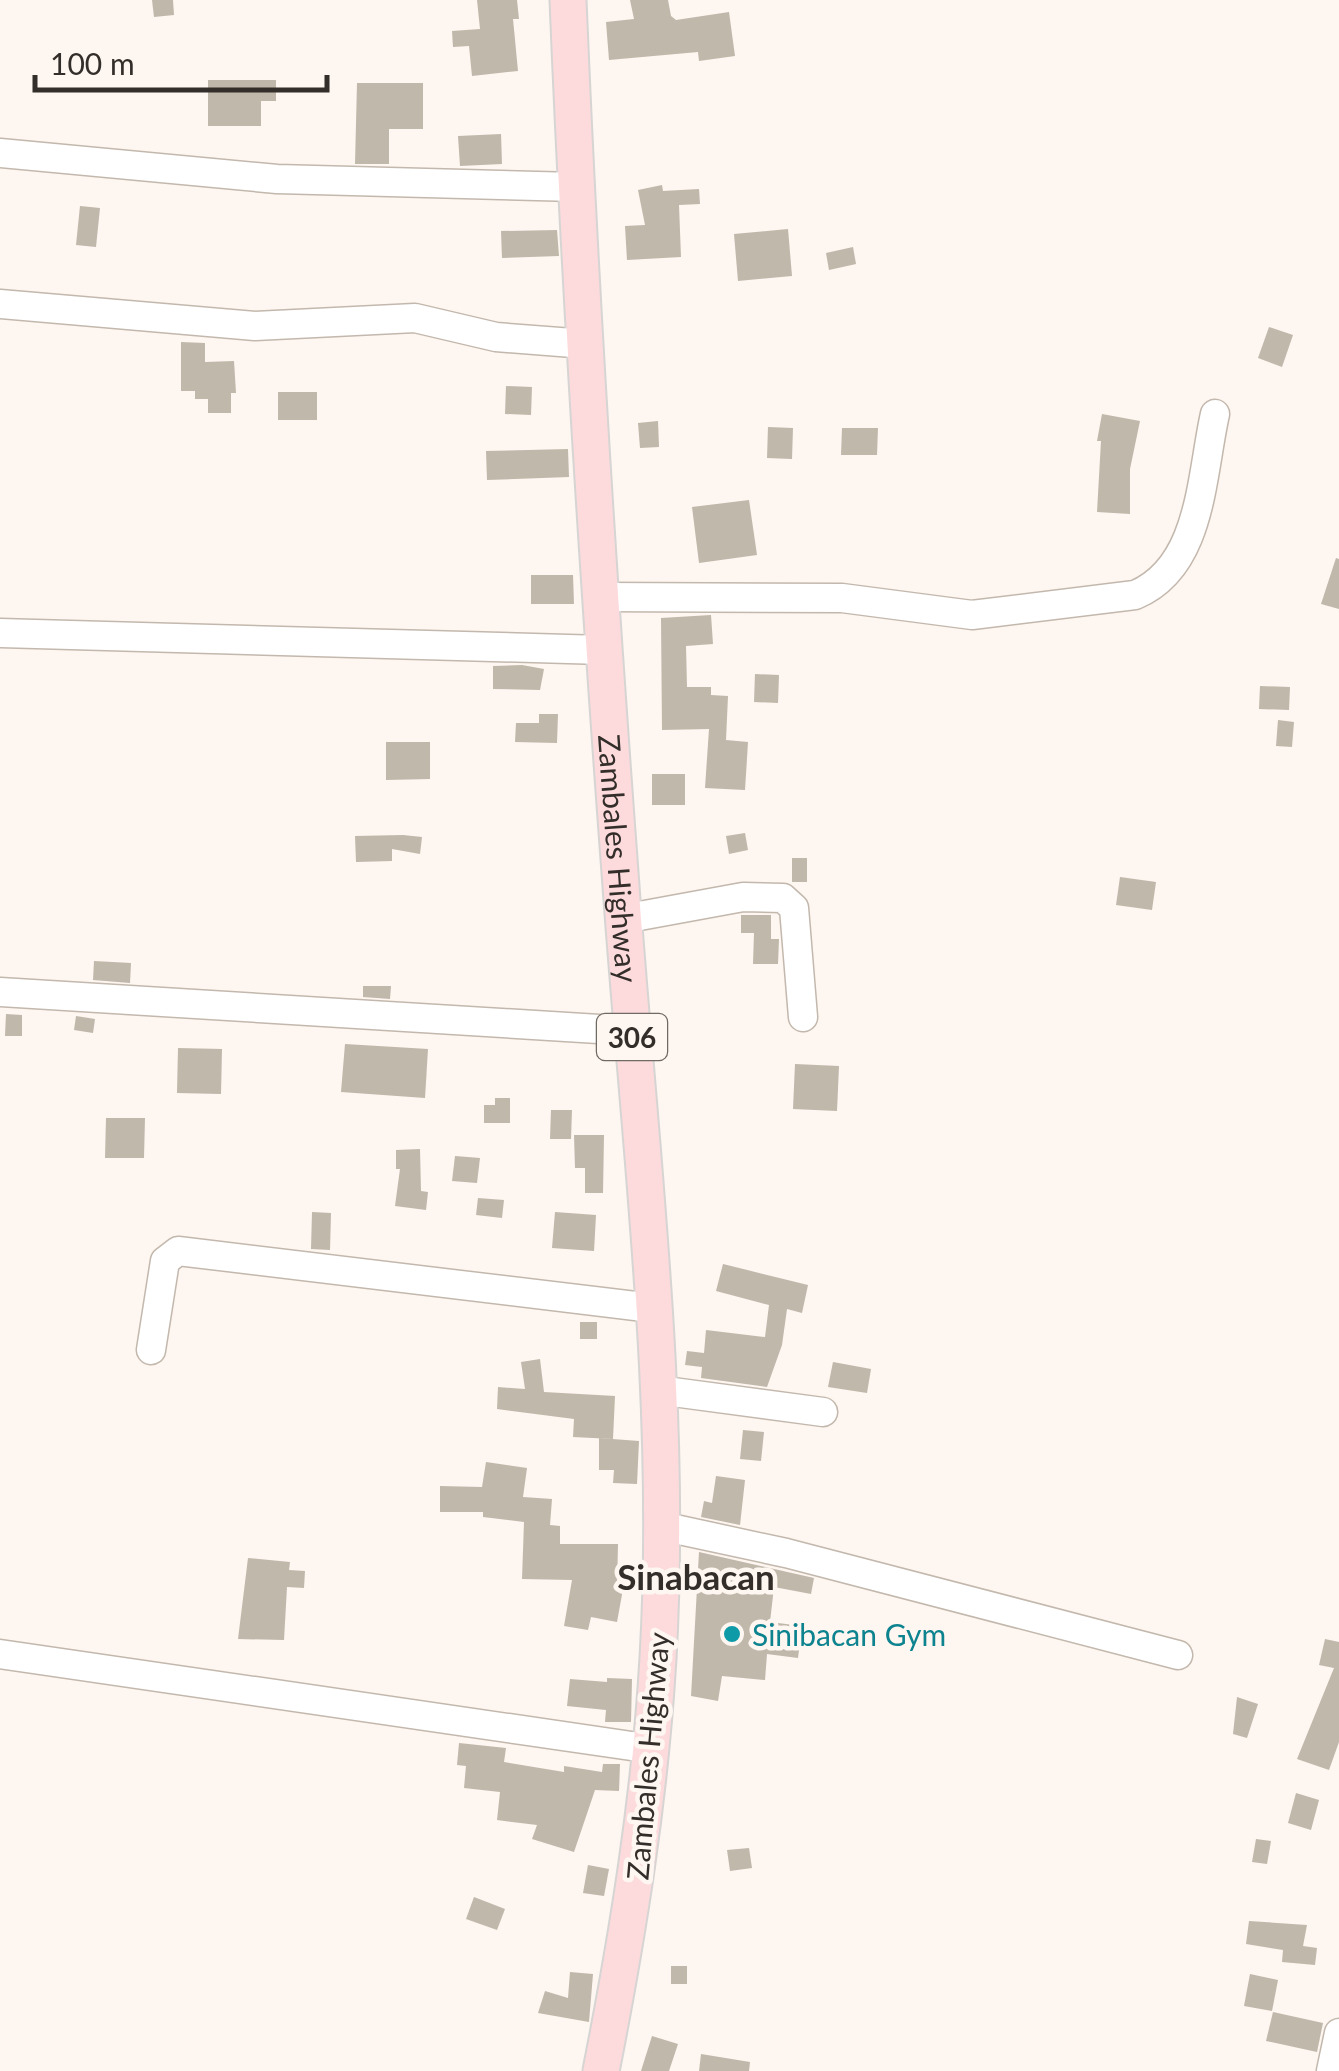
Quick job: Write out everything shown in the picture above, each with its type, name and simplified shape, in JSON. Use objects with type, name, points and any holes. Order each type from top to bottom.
[{"type":"main road","name":"Zambales Highway","points":[[568,0],[600,597],[658,1390],[661,1526],[652,1749],[635,1892],[602,2071]]},
{"type":"street","points":[[0,152],[277,179],[576,187]]},
{"type":"street","points":[[0,304],[255,326],[415,318],[496,337],[586,344]]},
{"type":"street","points":[[600,597],[842,598],[972,615],[1134,594],[1150,588],[1177,564],[1188,540],[1214,414]]},
{"type":"street","points":[[0,633],[604,650]]},
{"type":"street","points":[[623,920],[743,896],[783,898],[794,908],[803,1017]]},
{"type":"street","points":[[0,992],[631,1031]]},
{"type":"street","points":[[151,1350],[165,1262],[169,1254],[193,1250],[652,1308]]},
{"type":"street","points":[[658,1390],[824,1412]]},
{"type":"street","points":[[661,1526],[786,1553],[1178,1655]]},
{"type":"street","points":[[0,1654],[652,1749]]},
{"type":"street","points":[[1331,2071],[1339,2033]]},
{"type":"building","points":[[152,0],[173,0],[174,15],[154,17]]},
{"type":"building","points":[[477,0],[517,0],[519,19],[513,19],[518,71],[472,76],[469,46],[453,47],[452,31],[480,29]]},
{"type":"building","points":[[630,0],[668,0],[671,16],[676,20],[729,12],[735,56],[699,61],[698,52],[609,60],[606,22],[634,19]]},
{"type":"building","points":[[208,80],[276,80],[276,101],[261,101],[261,126],[208,126]]},
{"type":"building","points":[[357,83],[423,83],[423,129],[389,129],[389,164],[355,164]]},
{"type":"building","points":[[501,134],[502,164],[460,166],[458,136]]},
{"type":"building","points":[[662,185],[663,191],[699,189],[700,204],[679,205],[681,257],[627,260],[625,226],[645,225],[638,190]]},
{"type":"building","points":[[80,206],[100,208],[96,247],[76,245]]},
{"type":"building","points":[[788,229],[792,276],[738,281],[734,234]]},
{"type":"building","points":[[557,230],[559,256],[502,258],[501,231]]},
{"type":"building","points":[[853,247],[856,264],[829,270],[826,253]]},
{"type":"building","points":[[1269,327],[1293,335],[1282,367],[1258,358]]},
{"type":"building","points":[[181,342],[205,343],[205,362],[234,361],[236,393],[231,393],[231,413],[208,413],[208,399],[195,399],[195,391],[181,391]]},
{"type":"building","points":[[506,386],[532,387],[531,415],[505,414]]},
{"type":"building","points":[[278,392],[317,392],[317,420],[278,420]]},
{"type":"building","points":[[1102,414],[1140,421],[1130,469],[1130,514],[1097,512],[1101,441],[1097,441]]},
{"type":"building","points":[[658,421],[659,447],[640,448],[638,423]]},
{"type":"building","points":[[768,427],[793,428],[792,459],[767,458]]},
{"type":"building","points":[[842,428],[878,428],[877,455],[841,455]]},
{"type":"building","points":[[568,449],[569,477],[487,480],[486,451]]},
{"type":"building","points":[[749,500],[757,555],[699,563],[692,507]]},
{"type":"building","points":[[1336,558],[1339,559],[1339,609],[1321,604]]},
{"type":"building","points":[[531,575],[573,575],[574,604],[531,604]]},
{"type":"building","points":[[711,615],[713,644],[686,646],[687,687],[711,687],[711,695],[728,696],[726,740],[748,742],[745,790],[705,788],[709,729],[662,730],[661,618]]},
{"type":"building","points":[[493,666],[544,669],[540,690],[493,689]]},
{"type":"building","points":[[755,674],[779,675],[778,703],[754,702]]},
{"type":"building","points":[[1260,686],[1290,687],[1289,710],[1259,709]]},
{"type":"building","points":[[539,714],[558,714],[557,743],[515,742],[516,723],[539,723]]},
{"type":"building","points":[[1278,720],[1294,722],[1292,747],[1276,746]]},
{"type":"building","points":[[386,742],[430,742],[430,779],[386,780]]},
{"type":"building","points":[[652,774],[685,774],[685,805],[652,805]]},
{"type":"building","points":[[745,833],[748,850],[729,854],[726,836]]},
{"type":"building","points":[[355,836],[422,837],[420,854],[392,849],[392,861],[356,862]]},
{"type":"building","points":[[792,858],[807,858],[807,882],[792,882]]},
{"type":"building","points":[[1120,877],[1156,882],[1152,910],[1116,905]]},
{"type":"building","points":[[741,915],[771,915],[771,939],[779,939],[778,964],[753,964],[754,933],[741,933]]},
{"type":"building","points":[[94,961],[131,963],[130,983],[93,980]]},
{"type":"building","points":[[363,986],[391,986],[390,999],[363,997]]},
{"type":"building","points":[[6,1014],[22,1015],[22,1036],[5,1036]]},
{"type":"building","points":[[76,1016],[95,1019],[93,1033],[74,1030]]},
{"type":"building","points":[[345,1044],[428,1049],[425,1098],[341,1092]]},
{"type":"building","points":[[178,1048],[222,1049],[221,1094],[177,1093]]},
{"type":"building","points":[[795,1064],[839,1066],[837,1111],[793,1109]]},
{"type":"building","points":[[495,1098],[510,1098],[510,1123],[484,1123],[484,1105],[495,1105]]},
{"type":"building","points":[[551,1110],[572,1110],[571,1139],[550,1139]]},
{"type":"building","points":[[106,1118],[145,1118],[144,1158],[105,1158]]},
{"type":"building","points":[[574,1135],[604,1135],[603,1193],[585,1193],[585,1168],[575,1168]]},
{"type":"building","points":[[420,1149],[421,1191],[428,1192],[426,1210],[395,1206],[400,1169],[396,1169],[396,1150]]},
{"type":"building","points":[[455,1156],[480,1158],[477,1183],[452,1181]]},
{"type":"building","points":[[478,1198],[504,1200],[502,1218],[476,1215]]},
{"type":"building","points":[[312,1212],[331,1213],[330,1250],[311,1249]]},
{"type":"building","points":[[555,1212],[596,1215],[594,1251],[552,1248]]},
{"type":"building","points":[[723,1264],[808,1285],[802,1313],[787,1309],[782,1345],[767,1387],[701,1378],[702,1367],[685,1365],[687,1351],[704,1353],[706,1330],[765,1337],[769,1305],[716,1291]]},
{"type":"building","points":[[580,1322],[597,1322],[597,1339],[580,1339]]},
{"type":"building","points":[[540,1359],[544,1392],[615,1396],[613,1439],[573,1437],[574,1419],[497,1409],[498,1387],[525,1389],[521,1362]]},
{"type":"building","points":[[833,1362],[871,1369],[867,1393],[828,1387]]},
{"type":"building","points":[[743,1430],[764,1432],[761,1461],[740,1459]]},
{"type":"building","points":[[599,1438],[639,1441],[637,1484],[613,1483],[614,1470],[599,1470]]},
{"type":"building","points":[[486,1462],[527,1468],[523,1497],[552,1499],[550,1525],[560,1526],[560,1544],[618,1544],[617,1588],[623,1589],[617,1622],[591,1617],[588,1630],[564,1626],[572,1580],[522,1579],[524,1522],[483,1517],[483,1512],[440,1512],[440,1486],[482,1487]]},
{"type":"building","points":[[716,1476],[745,1480],[740,1525],[701,1517],[704,1501],[712,1503]]},
{"type":"building","points":[[699,1552],[814,1578],[811,1594],[774,1587],[770,1622],[802,1626],[798,1658],[767,1654],[765,1680],[722,1676],[718,1701],[691,1696]]},
{"type":"building","points":[[248,1558],[290,1562],[289,1570],[305,1571],[304,1588],[287,1587],[284,1640],[238,1639]]},
{"type":"building","points":[[1325,1639],[1339,1642],[1339,1742],[1329,1770],[1297,1759],[1334,1668],[1319,1665]]},
{"type":"building","points":[[607,1678],[632,1679],[631,1722],[605,1722],[606,1710],[567,1706],[570,1679],[607,1682]]},
{"type":"building","points":[[1237,1697],[1258,1704],[1247,1738],[1233,1734]]},
{"type":"building","points":[[459,1743],[506,1748],[504,1762],[564,1772],[564,1766],[602,1772],[603,1764],[620,1764],[619,1791],[595,1790],[574,1852],[532,1839],[537,1825],[497,1820],[500,1792],[464,1788],[466,1766],[457,1765]]},
{"type":"building","points":[[1296,1793],[1319,1800],[1311,1830],[1288,1823]]},
{"type":"building","points":[[1256,1839],[1271,1841],[1267,1864],[1252,1862]]},
{"type":"building","points":[[749,1848],[752,1868],[730,1871],[727,1850]]},
{"type":"building","points":[[588,1865],[609,1869],[604,1896],[583,1893]]},
{"type":"building","points":[[474,1897],[505,1909],[497,1930],[466,1919]]},
{"type":"building","points":[[1249,1921],[1307,1925],[1303,1946],[1317,1948],[1315,1965],[1282,1962],[1283,1950],[1246,1944]]},
{"type":"building","points":[[671,1966],[687,1966],[687,1984],[671,1984]]},
{"type":"building","points":[[570,1972],[593,1974],[589,2022],[538,2013],[545,1991],[568,1998]]},
{"type":"building","points":[[1250,1974],[1278,1980],[1272,2011],[1244,2006]]},
{"type":"building","points":[[1273,2012],[1323,2023],[1317,2052],[1266,2041]]},
{"type":"building","points":[[652,2036],[678,2044],[669,2071],[641,2071]]},
{"type":"building","points":[[701,2054],[750,2062],[749,2071],[699,2071]]},
{"type":"place","name":"Sinibacan Gym","points":[[732,1634]]},
{"type":"district","name":"Sinabacan","points":[[696,1576]]}]
